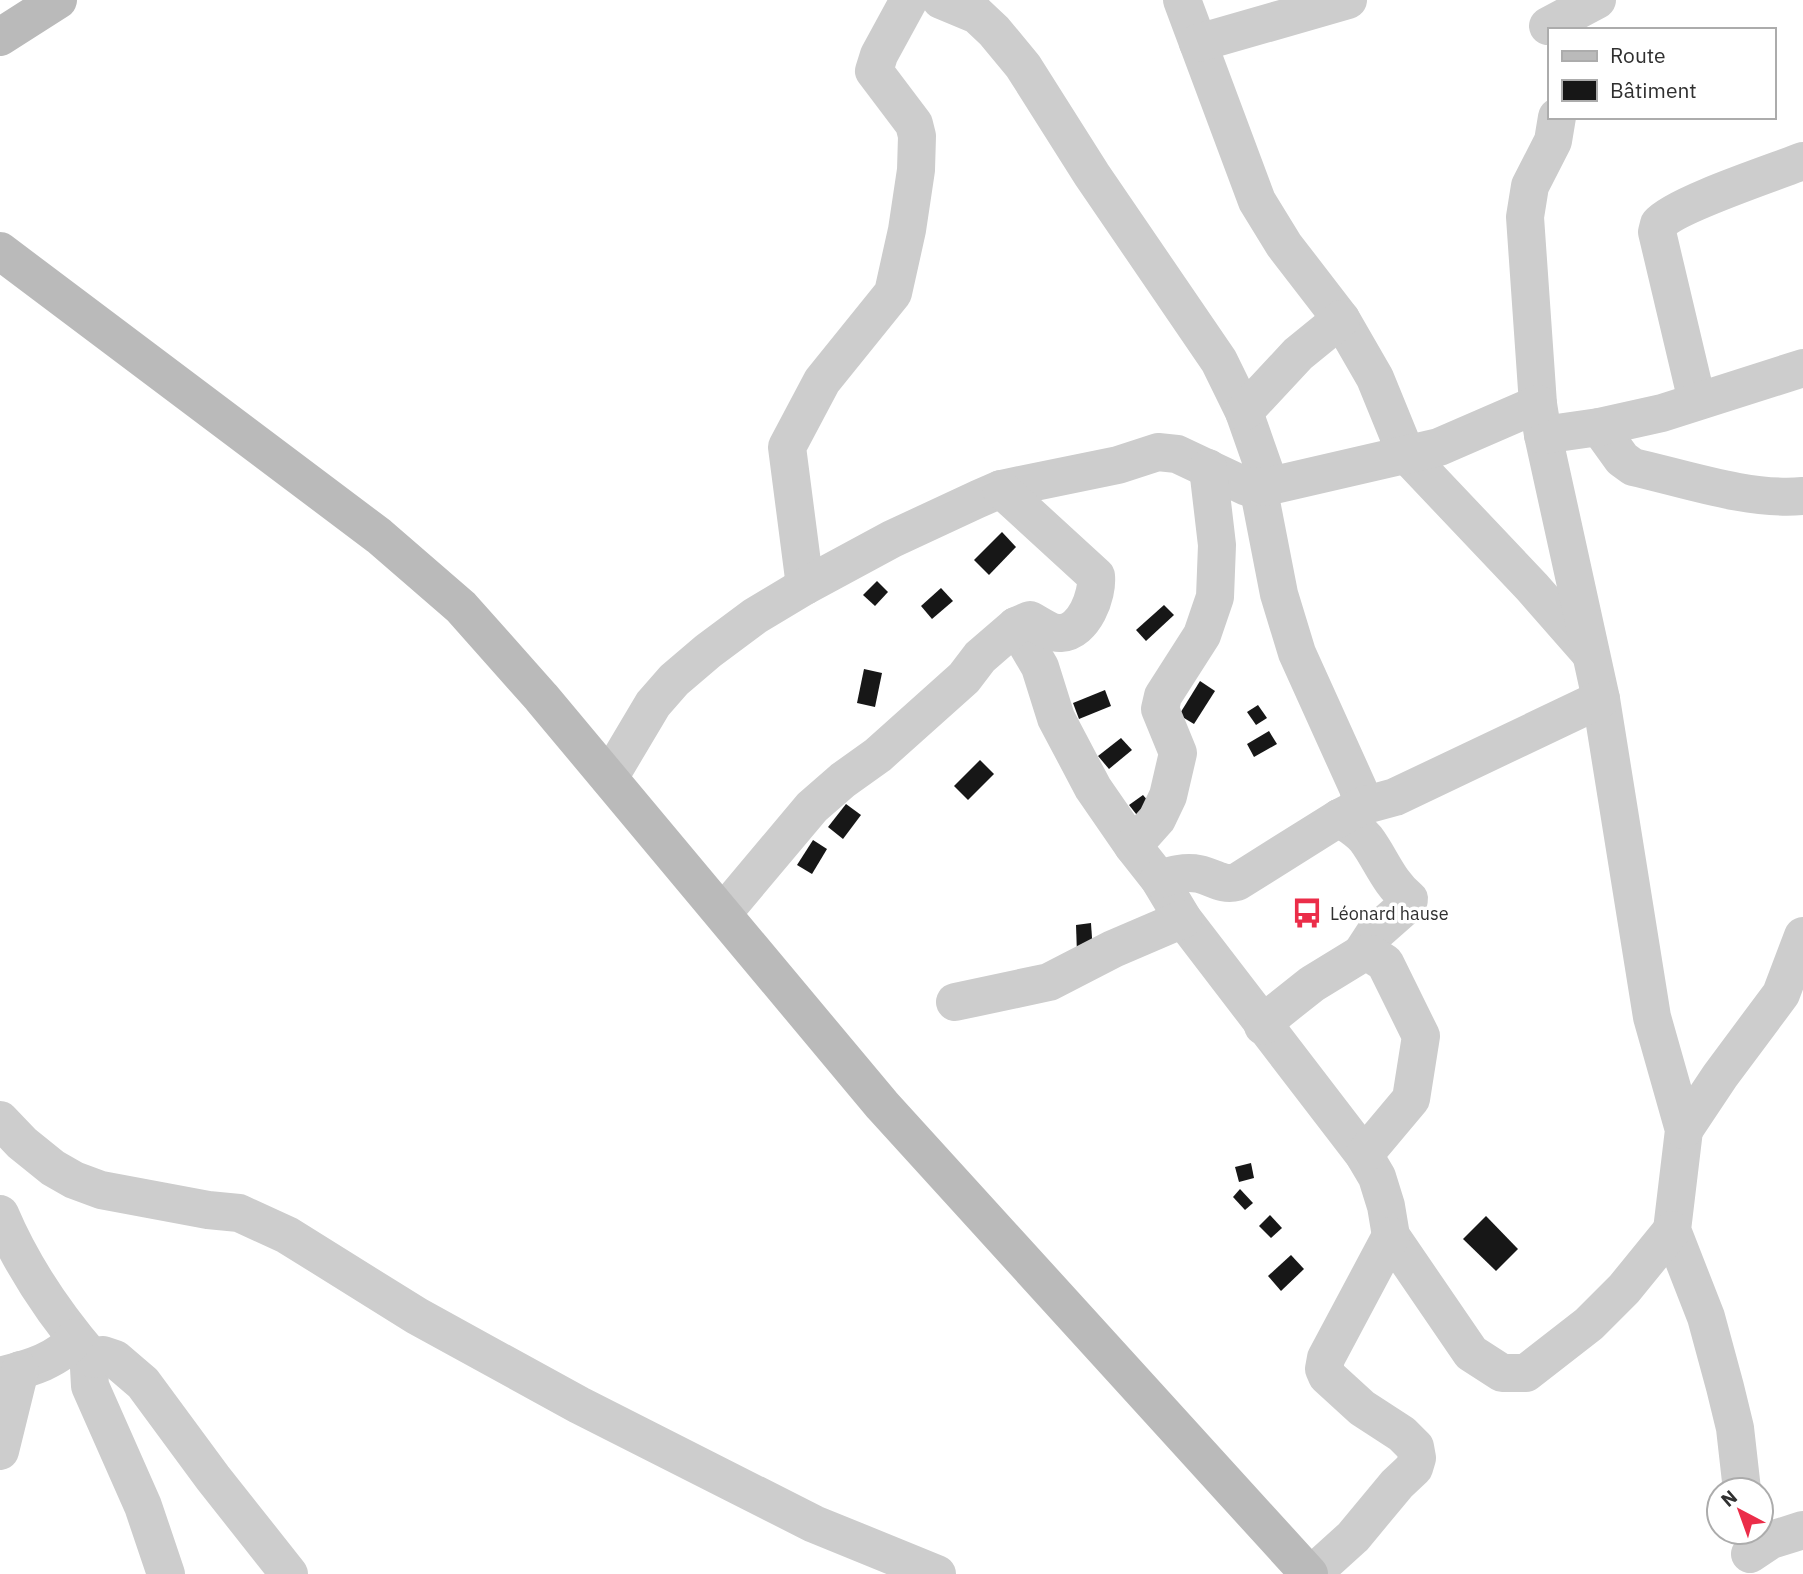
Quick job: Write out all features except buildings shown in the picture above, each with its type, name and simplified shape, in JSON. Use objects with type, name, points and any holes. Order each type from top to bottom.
[{"type":"street","points":[[0,37],[58,0]]},
{"type":"street","points":[[805,586],[787,447],[822,381],[893,293],[907,230],[918,136],[905,110],[874,71],[879,55],[909,0]]},
{"type":"street","points":[[941,0],[977,15],[1023,66],[1092,175],[1219,361],[1244,412],[1264,486],[1279,594],[1297,653],[1358,788],[1350,812],[1389,878],[1409,899],[1408,904],[1374,934],[1361,954],[1312,984],[1263,1026]]},
{"type":"street","points":[[1182,0],[1257,201],[1284,244],[1341,319],[1375,378],[1406,454],[1532,587],[1591,654]]},
{"type":"street","points":[[1198,43],[1348,0]]},
{"type":"street","points":[[1545,21],[1597,0]]},
{"type":"street","points":[[1557,119],[1553,141],[1530,186],[1525,217],[1541,419],[1601,699],[1652,1017],[1684,1130],[1672,1230],[1706,1317],[1735,1428],[1740,1476]]},
{"type":"street","points":[[1697,401],[1657,232],[1659,224],[1674,213],[1803,161]]},
{"type":"street","points":[[0,251],[379,536],[461,607],[541,697],[882,1105],[1304,1572],[1353,1536],[1414,1468],[1417,1458],[1415,1447],[1402,1434],[1362,1408],[1327,1376],[1324,1369],[1326,1358],[1391,1236]]},
{"type":"street","points":[[1244,412],[1298,354],[1341,319]]},
{"type":"street","points":[[609,778],[653,704],[674,680],[755,616],[892,539],[1001,489],[1118,465],[1158,452],[1177,454],[1247,486],[1264,486],[1406,454],[1541,419],[1599,428],[1662,413],[1803,368]]},
{"type":"street","points":[[1599,428],[1622,459],[1633,467],[1732,490],[1774,497],[1803,496]]},
{"type":"street","points":[[1133,846],[1157,819],[1168,796],[1178,753],[1160,709],[1163,696],[1202,635],[1215,597],[1217,544],[1208,468]]},
{"type":"street","points":[[723,913],[812,807],[878,755],[964,678],[981,657],[1016,626],[1030,620],[1058,634],[1072,628],[1092,606],[1096,594],[1096,576],[1001,489]]},
{"type":"street","points":[[1016,626],[1040,667],[1056,718],[1093,788],[1159,878],[1183,919],[1363,1154],[1377,1177],[1391,1236],[1471,1353],[1502,1373],[1526,1373],[1589,1324],[1624,1289],[1672,1230]]},
{"type":"street","points":[[1159,878],[1176,874],[1198,874],[1227,885],[1237,882],[1350,812],[1395,797],[1601,699]]},
{"type":"street","points":[[955,1002],[1049,982],[1183,919]]},
{"type":"street","points":[[1684,1130],[1780,994],[1803,936]]},
{"type":"street","points":[[1361,954],[1371,954],[1385,963],[1421,1036],[1411,1100],[1363,1154]]},
{"type":"street","points":[[0,1120],[52,1168],[74,1180],[101,1190],[208,1210],[239,1213],[275,1230],[417,1316],[579,1405],[814,1524],[937,1574]]},
{"type":"street","points":[[0,1214],[14,1248],[84,1349],[90,1385],[142,1506],[166,1574]]},
{"type":"street","points":[[0,1451],[10,1373],[66,1350],[84,1349],[115,1359],[143,1383],[289,1574]]},
{"type":"street","points":[[1749,1553],[1771,1540],[1803,1530]]},
{"type":"place","name":"Léonard hause","points":[[1307,913]]}]
